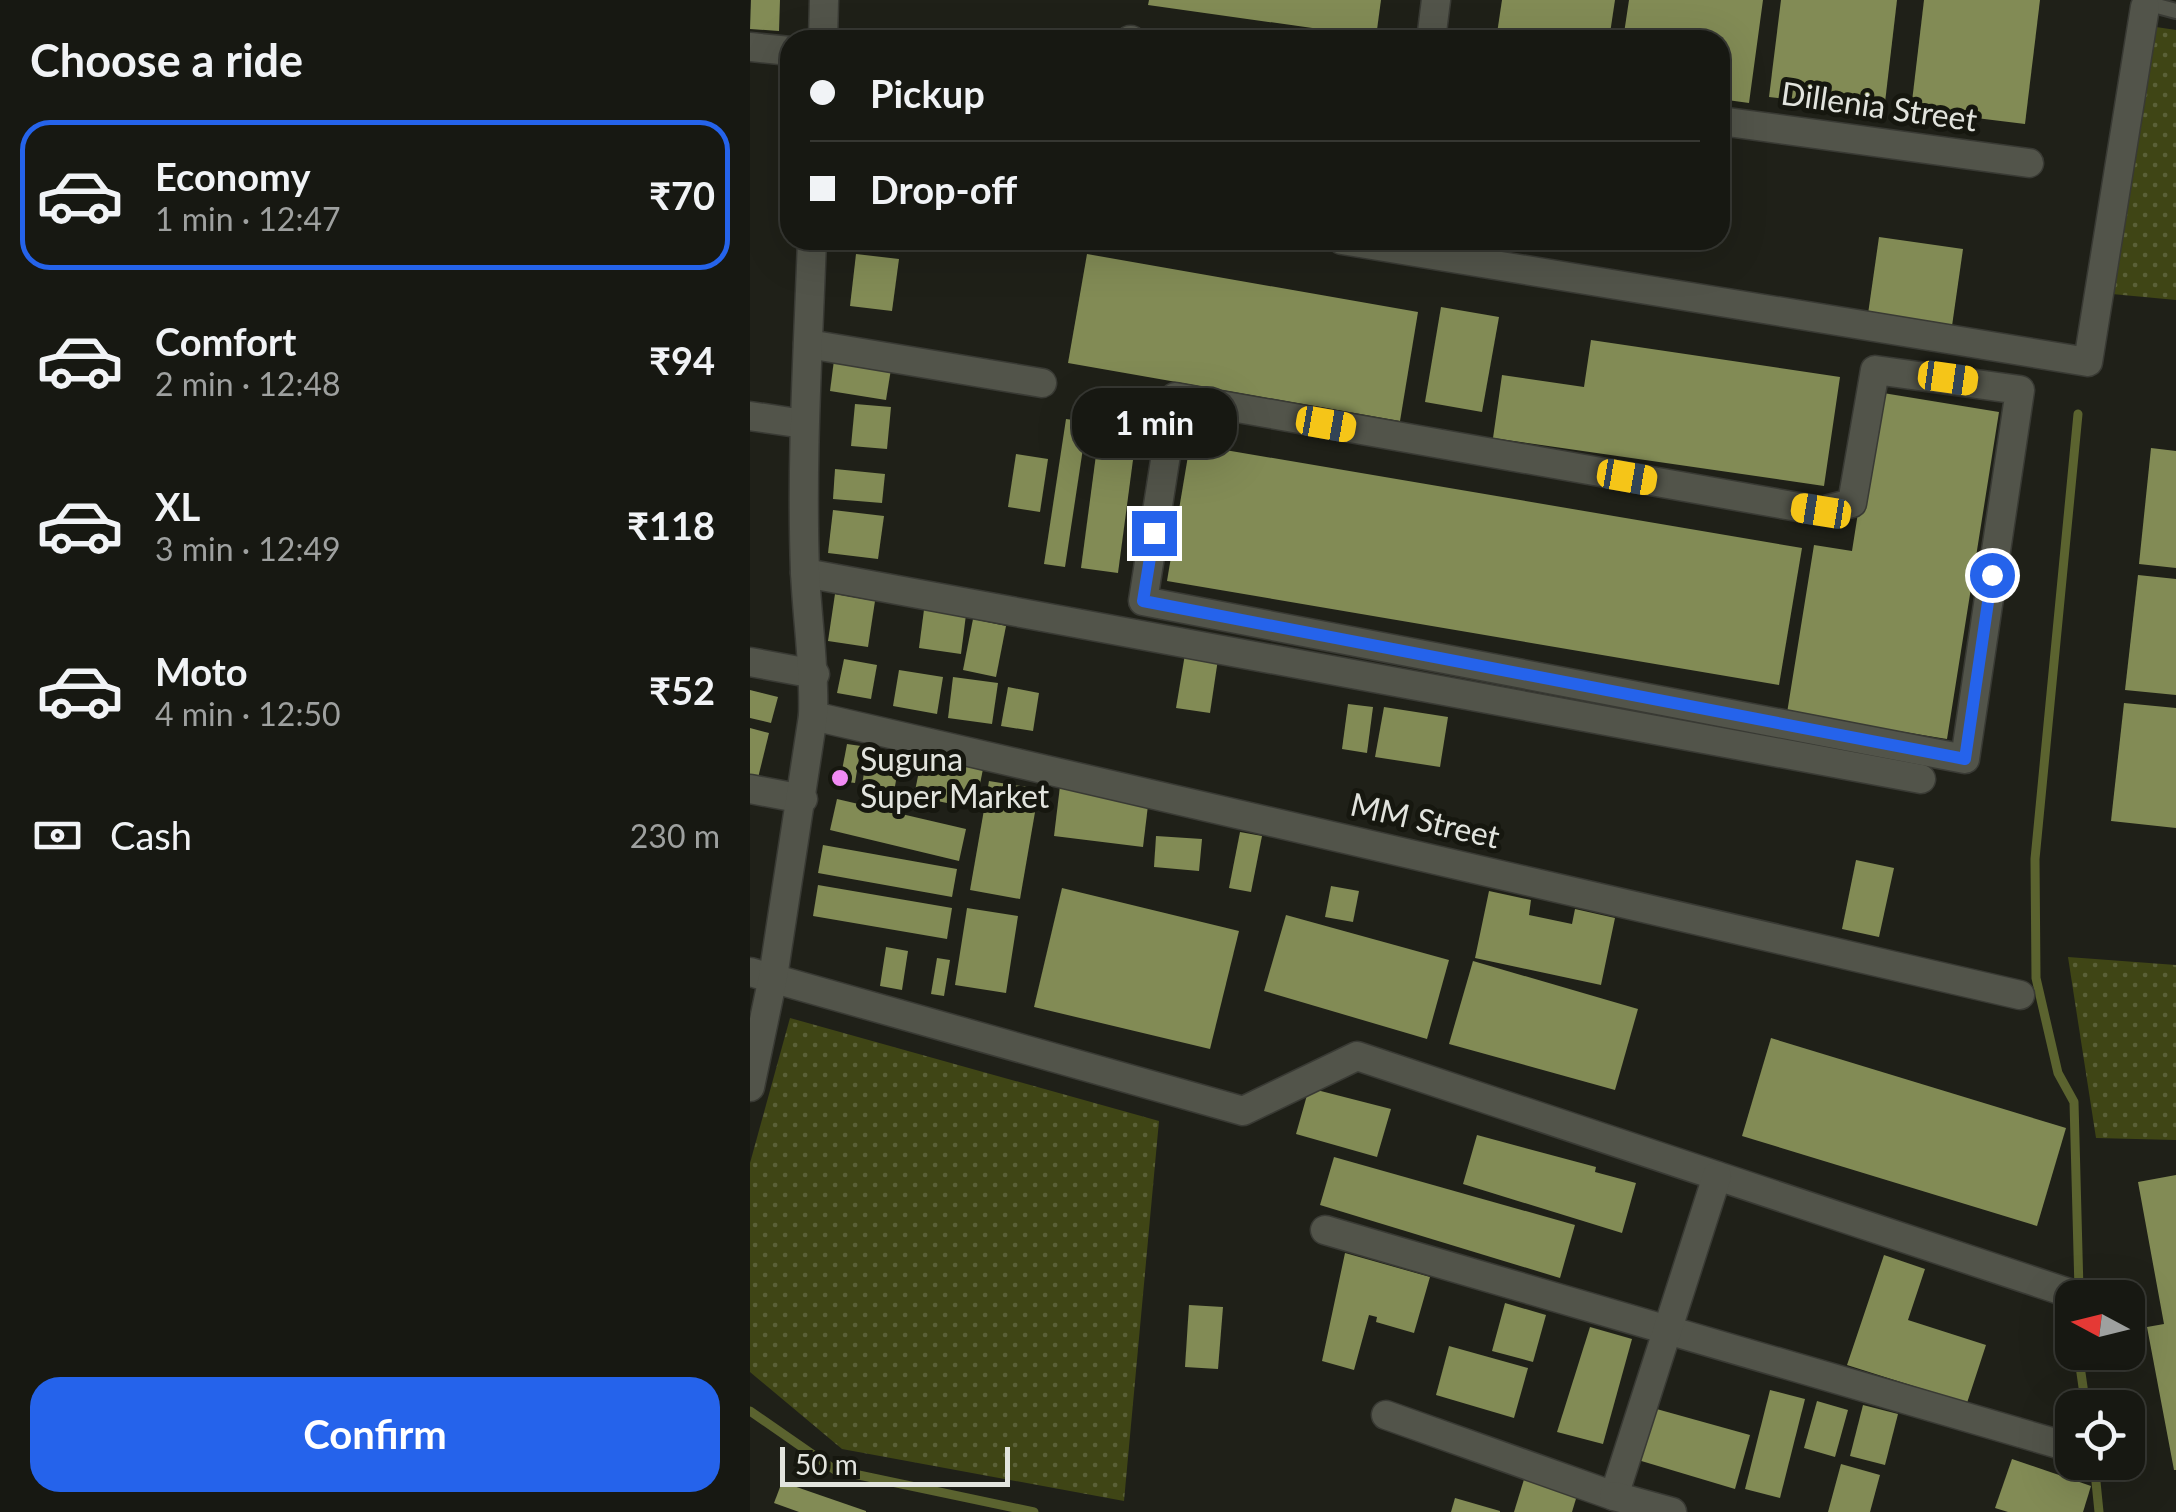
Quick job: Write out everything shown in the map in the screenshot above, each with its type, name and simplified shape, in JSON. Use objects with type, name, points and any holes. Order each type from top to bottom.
[{"type":"street","points":[[823,30],[824,0]]},
{"type":"street","points":[[1432,30],[1436,0]]},
{"type":"street","points":[[1403,250],[2088,362],[2146,3]]},
{"type":"street","points":[[750,47],[780,50]]},
{"type":"street","name":"Dillenia Street","points":[[1730,122],[2029,163]]},
{"type":"street","points":[[750,1087],[762,974],[803,799],[813,716],[815,674],[805,573],[804,424],[812,250]]},
{"type":"street","points":[[1948,378],[1952,340]]},
{"type":"street","points":[[808,344],[1042,384]]},
{"type":"street","points":[[1874,370],[1948,378],[2020,390],[1965,759],[1143,601],[1176,397],[1821,511],[1852,502],[1874,370]]},
{"type":"street","points":[[750,416],[804,424]]},
{"type":"street","points":[[805,573],[1921,778]]},
{"type":"street","points":[[750,662],[815,674]]},
{"type":"street","name":"MM Street","points":[[813,716],[2020,995]]},
{"type":"street","points":[[750,790],[803,799]]},
{"type":"street","points":[[762,974],[1243,1111],[1357,1056],[2055,1288]]},
{"type":"street","points":[[1614,1496],[1718,1176]]},
{"type":"street","points":[[1325,1230],[2055,1443]]},
{"type":"street","points":[[1386,1414],[1614,1496],[1672,1512]]},
{"type":"lane","points":[[2146,3],[2176,11]]},
{"type":"green space","points":[[2156,27],[2176,30],[2176,300],[2112,294]]},
{"type":"green space","points":[[2068,957],[2176,965],[2176,1140],[2096,1138]]},
{"type":"green space","points":[[790,1018],[1159,1121],[1124,1501],[842,1449],[750,1372],[750,1163]]},
{"type":"building","points":[[751,0],[780,0],[779,31],[750,29]]},
{"type":"building","points":[[1149,0],[1381,0],[1377,30],[1326,30],[1148,5]]},
{"type":"building","points":[[1502,0],[1615,0],[1610,30],[1498,30]]},
{"type":"building","points":[[1629,0],[1763,0],[1749,103],[1730,100],[1730,30],[1624,30]]},
{"type":"building","points":[[1781,0],[1897,0],[1884,111],[1769,97]]},
{"type":"building","points":[[1924,0],[2040,0],[2025,124],[1911,110]]},
{"type":"building","points":[[1879,237],[1963,249],[1952,326],[1868,314]]},
{"type":"building","points":[[856,254],[899,259],[892,311],[850,306]]},
{"type":"building","points":[[1087,254],[1418,312],[1400,421],[1068,363]]},
{"type":"building","points":[[1441,307],[1499,317],[1482,412],[1425,402]]},
{"type":"building","points":[[1591,340],[1840,377],[1824,486],[1493,438],[1502,375],[1584,387]]},
{"type":"building","points":[[834,360],[891,369],[886,400],[830,391]]},
{"type":"building","points":[[1105,387],[1142,392],[1118,573],[1081,568]]},
{"type":"building","points":[[1877,392],[1999,412],[1947,739],[1787,713],[1814,545],[1852,551]]},
{"type":"building","points":[[855,404],[891,407],[887,449],[851,446]]},
{"type":"building","points":[[1066,419],[1087,422],[1065,567],[1044,564]]},
{"type":"building","points":[[1190,444],[1802,548],[1779,685],[1167,581]]},
{"type":"building","points":[[2151,448],[2176,451],[2176,568],[2139,564]]},
{"type":"building","points":[[1016,454],[1048,459],[1040,512],[1008,507]]},
{"type":"building","points":[[835,469],[885,474],[882,503],[833,499]]},
{"type":"building","points":[[833,510],[884,516],[878,559],[828,553]]},
{"type":"building","points":[[2138,575],[2176,579],[2176,695],[2125,690]]},
{"type":"building","points":[[835,594],[875,601],[868,647],[828,641]]},
{"type":"building","points":[[925,602],[967,607],[961,654],[919,648]]},
{"type":"building","points":[[973,619],[1006,626],[996,677],[963,670]]},
{"type":"building","points":[[1185,654],[1218,659],[1210,713],[1176,708]]},
{"type":"building","points":[[844,659],[877,665],[871,699],[837,693]]},
{"type":"building","points":[[899,670],[943,677],[937,714],[893,706]]},
{"type":"building","points":[[953,677],[998,683],[992,724],[948,718]]},
{"type":"building","points":[[1008,687],[1039,693],[1033,731],[1001,726]]},
{"type":"building","points":[[750,690],[778,697],[771,723],[750,718]]},
{"type":"building","points":[[2124,703],[2176,708],[2176,828],[2111,821]]},
{"type":"building","points":[[1348,704],[1373,707],[1367,753],[1342,749]]},
{"type":"building","points":[[1384,707],[1448,717],[1440,767],[1375,757]]},
{"type":"building","points":[[750,728],[769,733],[758,778],[750,776]]},
{"type":"building","points":[[847,744],[861,746],[855,783],[840,781]]},
{"type":"building","points":[[923,751],[984,764],[975,809],[914,796]]},
{"type":"building","points":[[867,752],[900,757],[893,798],[861,793]]},
{"type":"building","points":[[989,781],[1039,789],[1020,899],[970,890]]},
{"type":"building","points":[[1060,786],[1149,797],[1143,847],[1054,836]]},
{"type":"building","points":[[837,799],[966,829],[959,861],[830,830]]},
{"type":"building","points":[[1240,832],[1262,836],[1251,892],[1229,888]]},
{"type":"building","points":[[1156,836],[1202,839],[1199,871],[1154,867]]},
{"type":"building","points":[[823,845],[957,869],[952,897],[818,873]]},
{"type":"building","points":[[1856,860],[1894,868],[1879,937],[1842,929]]},
{"type":"building","points":[[818,885],[952,908],[947,939],[813,916]]},
{"type":"building","points":[[1331,886],[1359,891],[1353,922],[1325,917]]},
{"type":"building","points":[[1062,888],[1239,931],[1210,1049],[1034,1007]]},
{"type":"building","points":[[1489,891],[1531,900],[1529,915],[1572,924],[1575,909],[1615,918],[1601,985],[1475,958]]},
{"type":"building","points":[[967,908],[1018,916],[1006,993],[955,985]]},
{"type":"building","points":[[1286,915],[1449,960],[1427,1039],[1264,991]]},
{"type":"building","points":[[886,947],[908,951],[902,990],[880,986]]},
{"type":"building","points":[[937,958],[950,960],[944,996],[931,994]]},
{"type":"building","points":[[1473,961],[1638,1009],[1615,1090],[1449,1044]]},
{"type":"building","points":[[1771,1038],[2066,1128],[2037,1226],[1742,1136]]},
{"type":"building","points":[[1309,1088],[1391,1109],[1377,1157],[1296,1134]]},
{"type":"building","points":[[1477,1135],[1596,1167],[1595,1172],[1636,1183],[1622,1233],[1463,1184]]},
{"type":"building","points":[[1334,1157],[1575,1225],[1560,1278],[1320,1205]]},
{"type":"building","points":[[2176,1175],[2174,1470],[2147,1327],[2164,1324],[2138,1182]]},
{"type":"building","points":[[1345,1253],[1430,1277],[1414,1333],[1376,1322],[1377,1317],[1369,1315],[1354,1370],[1322,1361]]},
{"type":"building","points":[[1884,1255],[1925,1269],[1908,1320],[1986,1345],[1967,1403],[1847,1365]]},
{"type":"building","points":[[1505,1303],[1546,1315],[1533,1362],[1492,1351]]},
{"type":"building","points":[[1189,1305],[1223,1307],[1218,1369],[1185,1367]]},
{"type":"building","points":[[1590,1327],[1632,1339],[1603,1444],[1557,1432]]},
{"type":"building","points":[[1449,1346],[1528,1368],[1514,1418],[1436,1395]]},
{"type":"building","points":[[1770,1390],[1805,1399],[1780,1498],[1745,1489]]},
{"type":"building","points":[[1817,1401],[1848,1410],[1835,1457],[1804,1448]]},
{"type":"building","points":[[1863,1405],[1898,1414],[1885,1465],[1850,1456]]},
{"type":"building","points":[[1653,1408],[1750,1435],[1735,1489],[1638,1460]]},
{"type":"building","points":[[2012,1459],[2055,1474],[2055,1480],[2073,1480],[2091,1486],[2083,1512],[2008,1512],[1995,1508]]},
{"type":"building","points":[[1841,1464],[1880,1475],[1870,1512],[1828,1512]]},
{"type":"building","points":[[1525,1476],[1578,1492],[1572,1512],[1514,1512]]},
{"type":"building","points":[[782,1482],[866,1512],[799,1512],[774,1503]]},
{"type":"building","points":[[1455,1498],[1500,1511],[1500,1512],[1451,1512]]},
{"type":"waterway","points":[[2078,414],[2035,859],[2036,978],[2058,1073],[2074,1102],[2079,1280]]},
{"type":"waterway","points":[[2081,1370],[2083,1390]]},
{"type":"waterway","points":[[750,1411],[835,1470],[1034,1512]]},
{"type":"waterway","points":[[2096,1480],[2099,1512]]},
{"type":"place","name":"Suguna Super Market","points":[[840,778]]},
{"type":"route","points":[[1154,533],[1143,601],[1965,759],[1992,575]]}]
